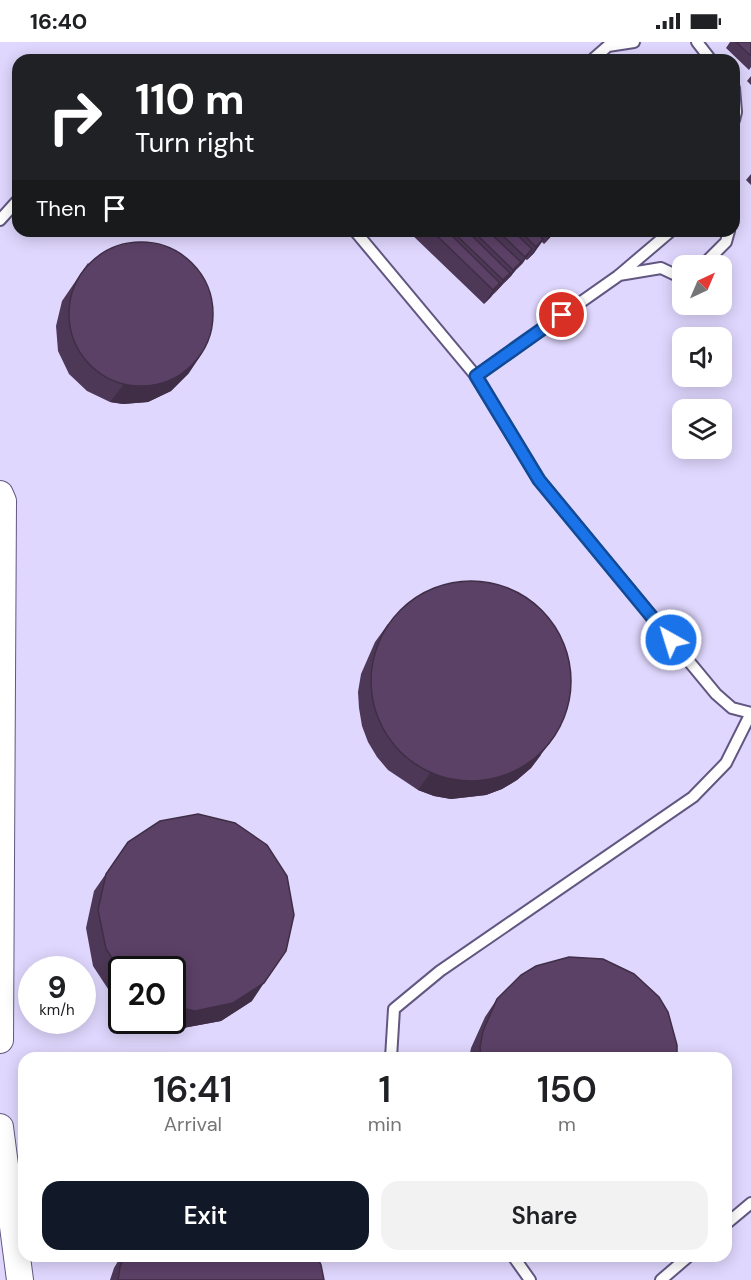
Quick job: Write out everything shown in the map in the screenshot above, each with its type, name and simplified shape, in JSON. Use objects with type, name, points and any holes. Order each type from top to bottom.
[{"type":"street","points":[[0,494],[3,501],[0,1040]]},
{"type":"street","points":[[0,1127],[20,1280]]},
{"type":"lane","points":[[599,54],[608,46],[634,42]]},
{"type":"lane","points":[[697,42],[706,54]]},
{"type":"lane","points":[[0,220],[12,207]]},
{"type":"lane","points":[[360,237],[476,376],[539,480],[716,694],[732,708],[751,713],[726,763],[693,797],[440,971],[394,1009],[391,1052]]},
{"type":"lane","points":[[476,376],[618,276],[664,237]]},
{"type":"lane","points":[[713,255],[726,242],[727,237]]},
{"type":"lane","points":[[618,276],[662,268],[672,274]]},
{"type":"lane","points":[[732,1219],[751,1203]]},
{"type":"lane","points":[[517,1262],[530,1280]]},
{"type":"lane","points":[[661,1280],[682,1262]]},
{"type":"building","points":[[736,42],[751,42],[751,56]]},
{"type":"building","points":[[438,237],[453,237],[500,283],[493,290]]},
{"type":"building","points":[[458,237],[473,237],[510,273],[503,280]]},
{"type":"building","points":[[479,237],[494,237],[521,262],[513,270]]},
{"type":"building","points":[[504,237],[519,237],[532,249],[525,257]]},
{"type":"building","points":[[526,237],[543,239],[536,247]]},
{"type":"building","points":[[141,242],[169,247],[192,263],[208,286],[213,314],[208,342],[192,365],[169,381],[141,386],[113,381],[90,365],[74,342],[69,314],[74,286],[90,263],[113,247]]},
{"type":"building","points":[[471,581],[490,583],[518,593],[548,618],[563,643],[569,662],[571,681],[569,700],[559,728],[534,758],[509,773],[490,779],[471,781],[452,779],[424,769],[394,744],[379,719],[373,700],[371,681],[373,662],[383,634],[408,604],[433,589],[452,583]]},
{"type":"building","points":[[198,814],[235,823],[267,845],[287,876],[294,915],[286,951],[264,983],[233,1003],[195,1011],[186,1009],[186,956],[111,956],[106,949],[98,910],[106,874],[128,842],[160,821]]},
{"type":"building","points":[[569,957],[603,959],[634,974],[659,997],[668,1012],[677,1052],[480,1052],[483,1031],[497,999],[521,975],[536,966]]},
{"type":"building","points":[[122,1262],[320,1262],[324,1280],[118,1280]]},
{"type":"route","points":[[562,315],[476,376],[539,480],[671,640]]}]
